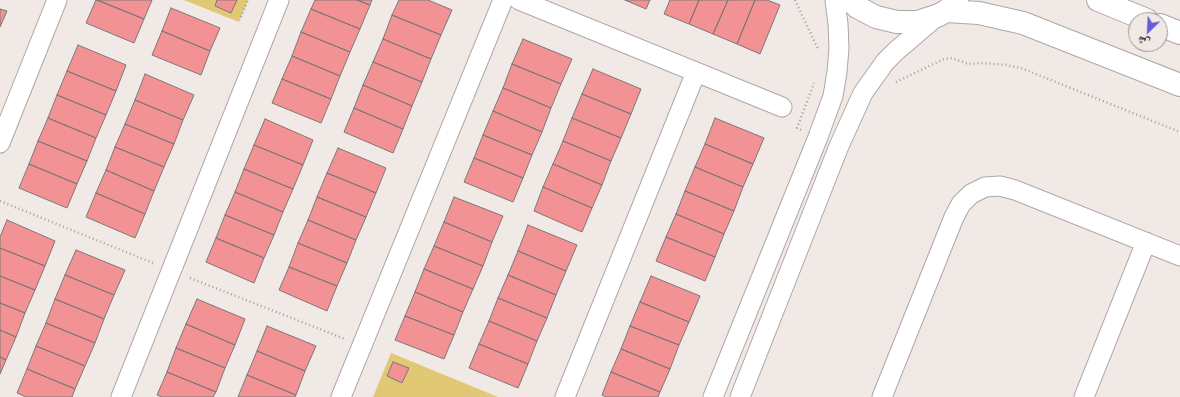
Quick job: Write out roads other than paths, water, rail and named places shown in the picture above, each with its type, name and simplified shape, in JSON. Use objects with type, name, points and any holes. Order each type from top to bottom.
[{"type":"main road","points":[[850,0],[857,7],[876,17],[897,22],[918,22],[948,9],[1023,23],[1180,85]]},
{"type":"main road","points":[[1098,0],[1128,12]]},
{"type":"main road","points":[[1168,28],[1180,33]]},
{"type":"street","points":[[0,143],[57,0]]},
{"type":"street","points":[[121,397],[279,0]]},
{"type":"street","points":[[342,397],[503,0]]},
{"type":"street","points":[[519,0],[782,107]]},
{"type":"street","points":[[713,397],[818,137],[833,96],[839,48],[835,0]]},
{"type":"street","points":[[740,397],[839,146],[863,93],[889,58],[948,9]]},
{"type":"street","points":[[566,397],[696,72]]},
{"type":"street","points":[[882,397],[960,204],[971,194],[985,187],[1000,186],[1015,190],[1180,256]]},
{"type":"street","points":[[1084,397],[1146,242]]}]
